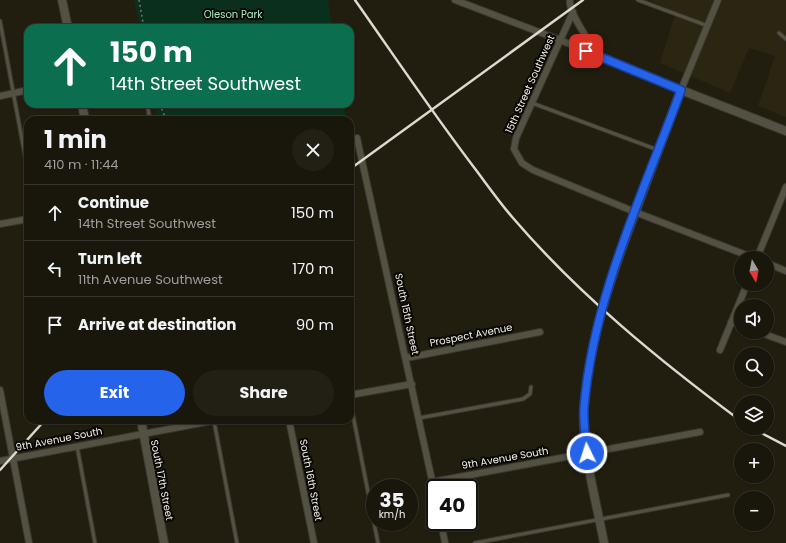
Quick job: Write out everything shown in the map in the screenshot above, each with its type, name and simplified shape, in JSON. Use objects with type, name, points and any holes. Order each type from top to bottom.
[{"type":"street","points":[[62,0],[67,24]]},
{"type":"street","points":[[455,0],[560,40],[786,131]]},
{"type":"street","points":[[570,0],[569,4],[573,12],[598,56]]},
{"type":"street","points":[[604,543],[587,453],[584,410],[586,388],[598,326],[611,278],[635,212],[681,90],[718,0]]},
{"type":"street","name":"15th Street Southwest","points":[[573,12],[516,138],[514,149],[522,163],[533,170],[635,212]]},
{"type":"street","points":[[0,96],[24,91]]},
{"type":"street","name":"South 15th Street","points":[[357,138],[412,384],[431,479]]},
{"type":"street","points":[[760,251],[784,199],[786,187]]},
{"type":"street","points":[[635,212],[736,251]]},
{"type":"street","points":[[0,224],[24,220]]},
{"type":"street","points":[[774,266],[786,271]]},
{"type":"street","points":[[720,350],[744,291]]},
{"type":"street","name":"Prospect Avenue","points":[[406,358],[540,332]]},
{"type":"street","points":[[774,338],[786,342]]},
{"type":"street","points":[[354,394],[412,384]]},
{"type":"street","points":[[0,390],[29,543]]},
{"type":"street","name":"South 17th Street","points":[[142,424],[164,543]]},
{"type":"street","name":"9th Avenue South","points":[[0,461],[194,424]]},
{"type":"street","name":"South 16th Street","points":[[290,424],[314,543]]},
{"type":"street","name":"9th Avenue South","points":[[448,479],[700,432]]},
{"type":"street","points":[[443,531],[445,543]]},
{"type":"lane","points":[[638,0],[708,26]]},
{"type":"lane","points":[[0,21],[24,149]]},
{"type":"lane","points":[[779,33],[786,40]]},
{"type":"lane","points":[[532,103],[658,150]]},
{"type":"lane","points":[[419,418],[523,399],[530,394],[531,387]]},
{"type":"lane","points":[[354,420],[378,543]]},
{"type":"lane","points":[[216,424],[237,543]]},
{"type":"lane","points":[[77,446],[95,543]]},
{"type":"lane","points":[[474,543],[599,518],[728,495]]},
{"type":"path","points":[[139,0],[143,24]]},
{"type":"shaded area","points":[[648,0],[786,0],[786,117],[758,106],[775,56],[749,48],[730,93],[660,63],[676,12]]},
{"type":"green space","name":"Oleson Park","points":[[134,0],[328,0],[331,24],[139,24]]},
{"type":"green space","points":[[156,108],[346,108],[346,116],[157,116]]},
{"type":"railway","points":[[355,0],[460,149],[503,206],[538,246],[565,274],[621,326],[680,375],[734,416]]},
{"type":"railway","points":[[354,166],[583,0]]},
{"type":"railway","points":[[0,470],[41,424]]},
{"type":"railway","points":[[765,435],[786,446]]},
{"type":"route","points":[[586,51],[681,90],[611,278],[599,319],[587,381],[584,410],[587,453]]}]
